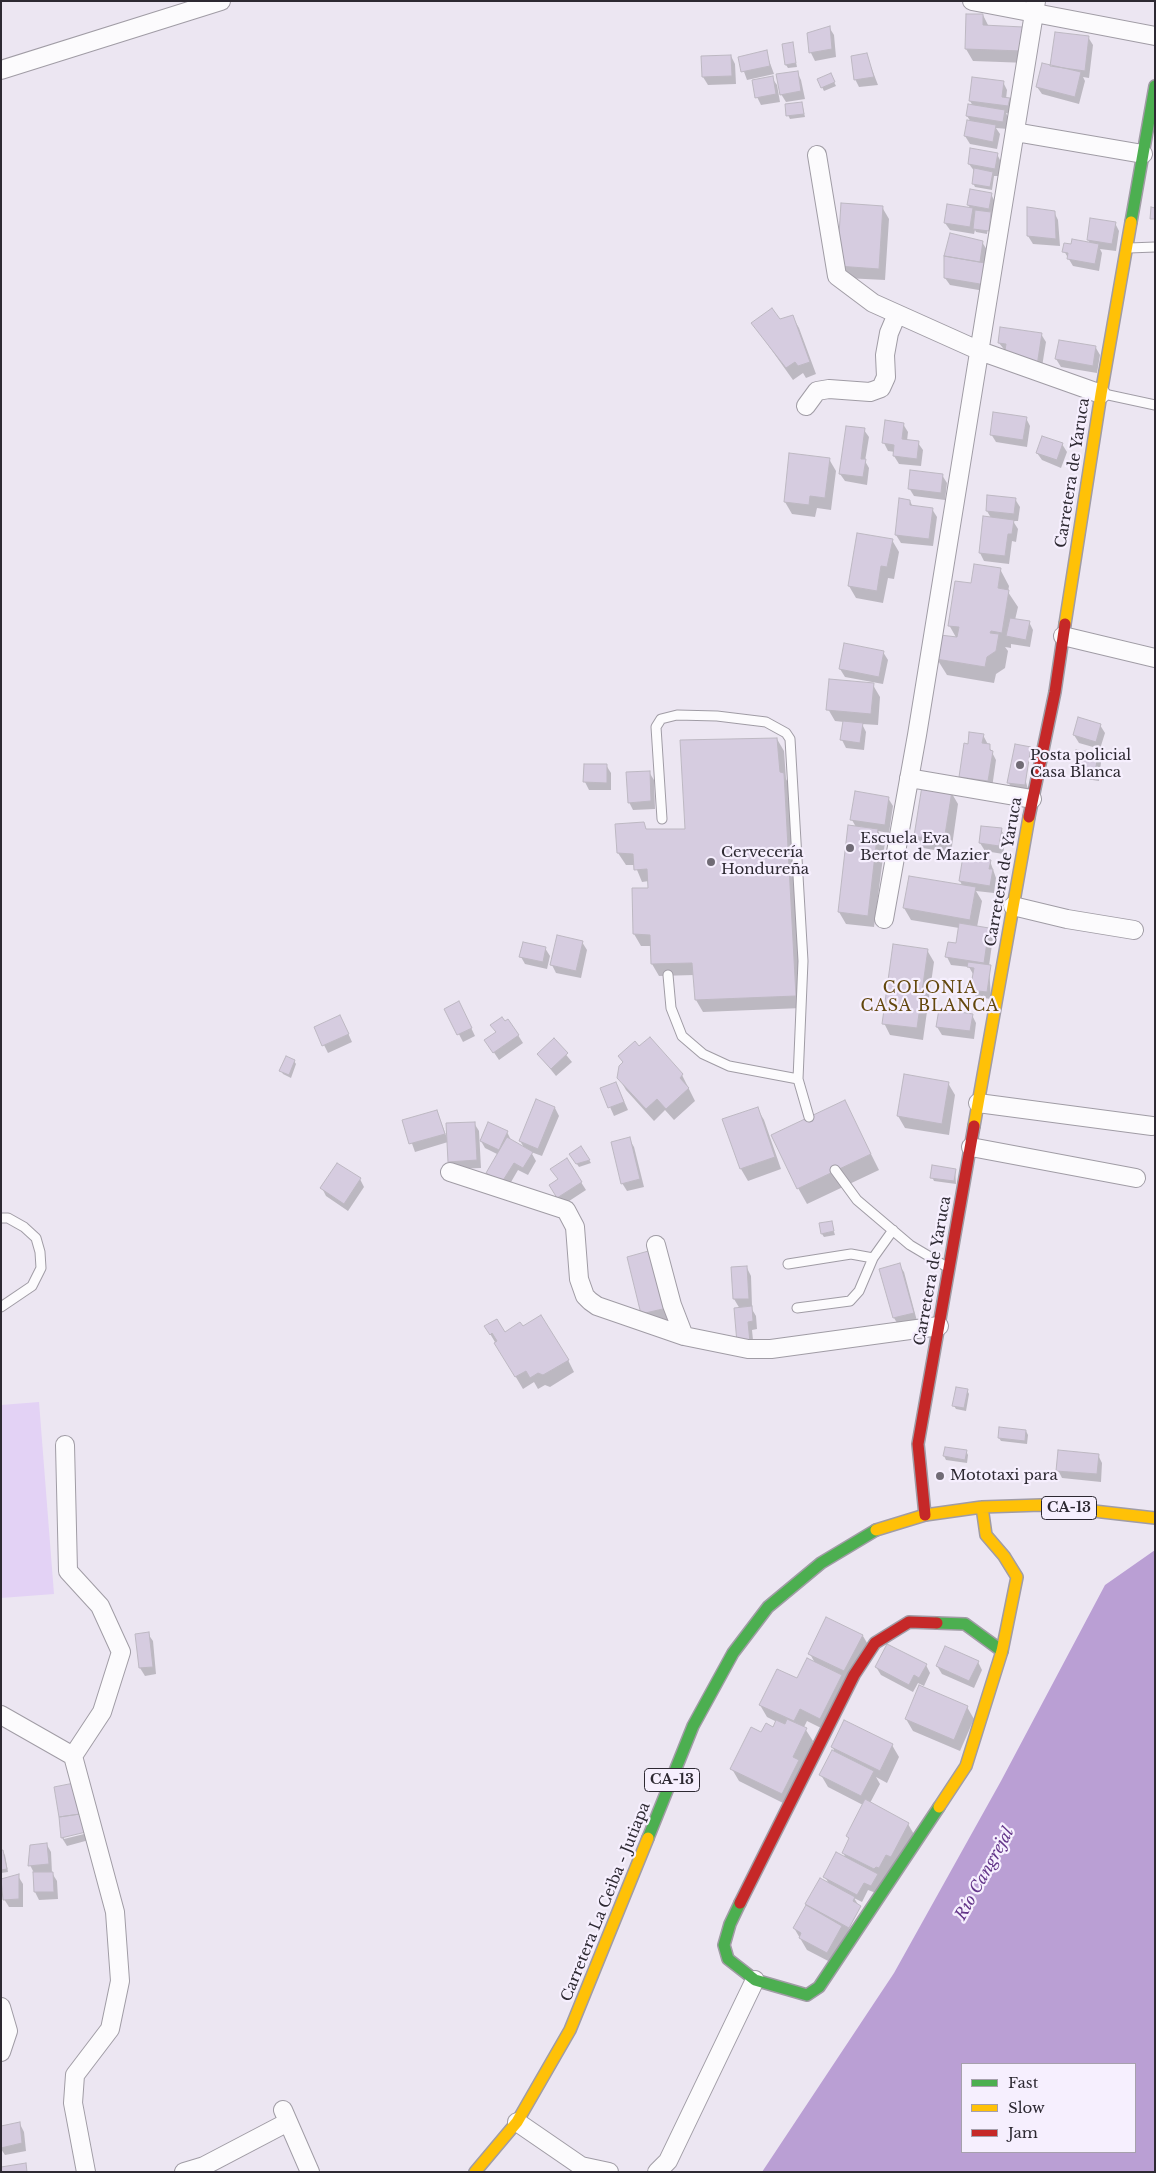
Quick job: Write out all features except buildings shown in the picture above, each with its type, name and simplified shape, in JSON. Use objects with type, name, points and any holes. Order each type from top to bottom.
[{"type":"street","points":[[1,70],[221,1]]},
{"type":"street","points":[[972,1],[1035,7],[1155,36]]},
{"type":"street","points":[[884,919],[910,778],[1035,7]]},
{"type":"street","name":"Carretera de Yaruca","points":[[925,1515],[918,1444],[1032,798],[1055,692],[1101,394],[1155,86]]},
{"type":"street","points":[[1014,132],[1143,154]]},
{"type":"street","points":[[817,155],[837,276],[873,303],[897,314],[980,351],[1101,394]]},
{"type":"street","points":[[806,406],[817,391],[829,388],[870,392],[881,388],[886,377],[889,333],[897,314]]},
{"type":"street","points":[[1063,636],[1155,658]]},
{"type":"street","points":[[910,778],[1032,798]]},
{"type":"street","points":[[1014,906],[1067,919],[1134,930]]},
{"type":"street","points":[[978,1103],[1152,1126]]},
{"type":"street","points":[[971,1147],[1136,1178]]},
{"type":"street","points":[[450,1172],[566,1210],[575,1227],[579,1279],[585,1296],[597,1306],[684,1336],[748,1348],[771,1349],[939,1326]]},
{"type":"street","points":[[656,1245],[672,1305],[684,1336]]},
{"type":"street","points":[[65,1445],[68,1571],[100,1606],[121,1652],[102,1712],[73,1756]]},
{"type":"street","name":"Carretera La Ceiba - Jutiapa","points":[[475,2172],[517,2122],[570,2030],[694,1726],[733,1653],[768,1607],[821,1563],[873,1531],[925,1515],[982,1507],[1042,1505],[1155,1518]]},
{"type":"street","points":[[982,1507],[986,1535],[1004,1556],[1017,1577],[1002,1651],[966,1766],[819,1987],[807,1995],[755,1980],[728,1959],[724,1946],[730,1924],[854,1675],[874,1643],[909,1622],[965,1624],[1002,1651]]},
{"type":"street","points":[[1,1716],[73,1756],[115,1912],[120,1981],[110,2029],[75,2075],[73,2104],[86,2172]]},
{"type":"street","points":[[657,2172],[668,2161],[755,1980]]},
{"type":"street","points":[[1,2006],[8,2031],[1,2052]]},
{"type":"street","points":[[184,2172],[204,2166],[286,2116],[310,2172]]},
{"type":"street","points":[[517,2122],[579,2169],[609,2172]]},
{"type":"lane","points":[[1127,248],[1155,247]]},
{"type":"lane","points":[[1101,394],[1155,405]]},
{"type":"lane","points":[[662,818],[656,727],[661,720],[677,715],[717,716],[766,722],[786,733],[790,740],[803,961],[798,1078],[809,1117]]},
{"type":"lane","points":[[668,975],[671,1008],[682,1036],[703,1054],[730,1066],[798,1078]]},
{"type":"lane","points":[[835,1170],[857,1200],[910,1245],[949,1268]]},
{"type":"lane","points":[[1,1218],[8,1218],[24,1227],[36,1238],[40,1252],[41,1268],[32,1286],[1,1307]]},
{"type":"lane","points":[[797,1308],[850,1300],[859,1291],[873,1258],[893,1230]]},
{"type":"lane","points":[[788,1264],[851,1254],[873,1258]]},
{"type":"shaded area","points":[[39,1402],[54,1594],[1,1598],[1,1405]]},
{"type":"water","name":"Río Cangrejal","points":[[1155,1550],[1155,2172],[762,2172],[894,1973],[1001,1781],[1105,1585]]},
{"type":"traffic: fast","points":[[1131,222],[1155,86]]},
{"type":"traffic: fast","points":[[648,1838],[693,1726],[733,1653],[768,1607],[821,1563],[876,1530]]},
{"type":"traffic: fast","points":[[937,1623],[965,1624],[1002,1651]]},
{"type":"traffic: fast","points":[[740,1903],[730,1924],[724,1945],[728,1959],[755,1980],[807,1995],[819,1987],[939,1807]]},
{"type":"traffic: slow","points":[[1065,624],[1101,394],[1131,222]]},
{"type":"traffic: slow","points":[[974,1126],[1029,817]]},
{"type":"traffic: slow","points":[[876,1530],[925,1515],[982,1507],[1041,1505],[1155,1518]]},
{"type":"traffic: slow","points":[[939,1807],[966,1766],[1002,1651],[1017,1577],[1004,1556],[986,1535],[982,1507]]},
{"type":"traffic: slow","points":[[475,2172],[517,2122],[570,2030],[648,1838]]},
{"type":"traffic: jam","points":[[1029,817],[1055,692],[1065,624]]},
{"type":"traffic: jam","points":[[925,1515],[918,1444],[974,1126]]},
{"type":"traffic: jam","points":[[740,1903],[854,1675],[875,1643],[909,1622],[937,1623]]},
{"type":"place","name":"Posta policial Casa Blanca","points":[[1020,765]]},
{"type":"place","name":"Escuela Eva Bertot de Mazier","points":[[850,848]]},
{"type":"place","name":"Cervecería Hondureña","points":[[711,862]]},
{"type":"place","name":"Mototaxi para","points":[[940,1476]]},
{"type":"district","name":"COLONIA CASA BLANCA","points":[[930,997]]}]
